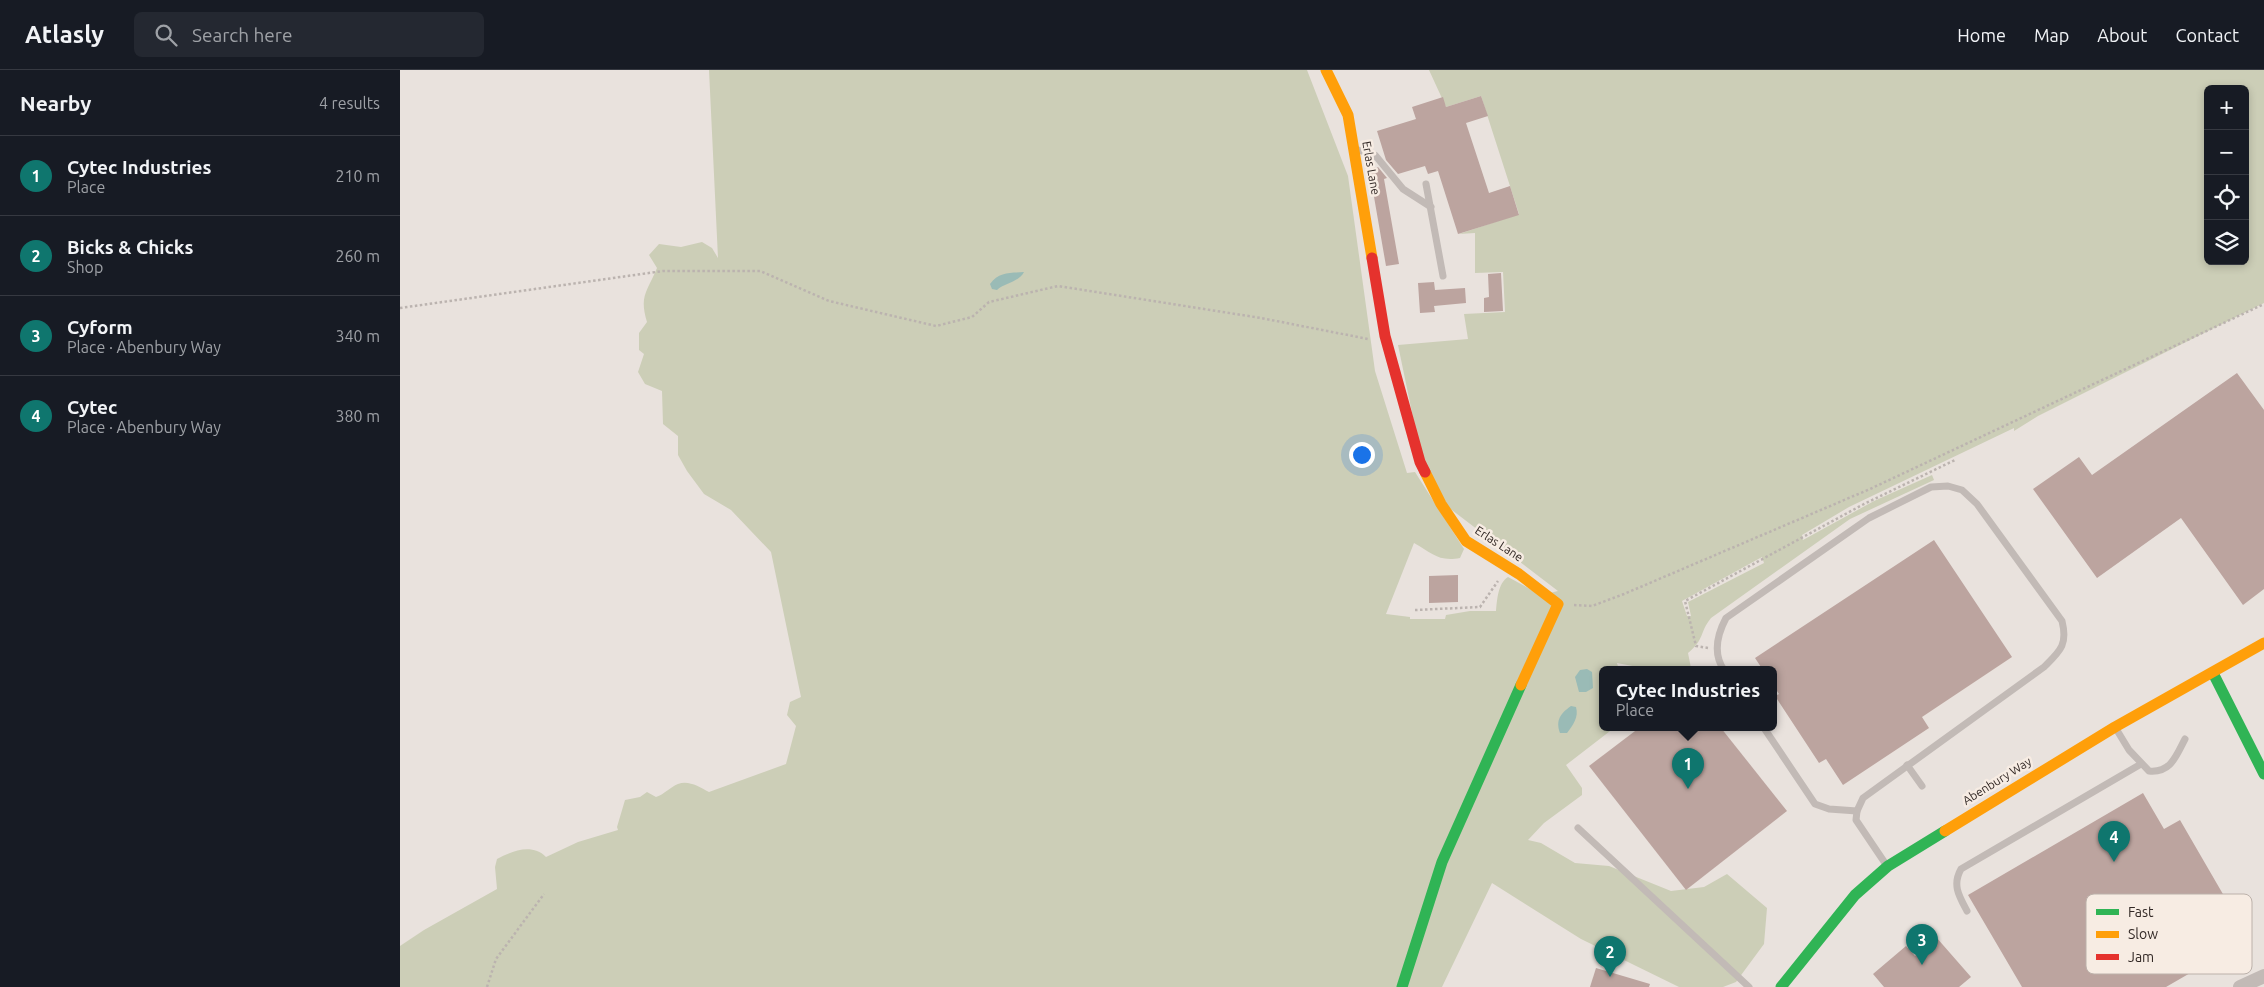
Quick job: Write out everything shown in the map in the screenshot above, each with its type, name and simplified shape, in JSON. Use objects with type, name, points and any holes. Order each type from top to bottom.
[{"type":"street","name":"Erlas Lane","points":[[1326,70],[1348,115],[1385,336],[1402,404],[1420,462],[1441,504],[1466,541],[1513,570],[1558,604]]},
{"type":"street","points":[[1402,987],[1442,862],[1558,604]]},
{"type":"street","name":"Abenbury Way","points":[[1781,987],[1855,896],[1888,866],[2115,727],[2264,643]]},
{"type":"street","points":[[2213,672],[2264,774]]},
{"type":"street","points":[[2240,987],[2264,976]]},
{"type":"lane","points":[[1354,149],[1375,155],[1403,189],[1431,206]]},
{"type":"lane","points":[[1426,184],[1443,276]]},
{"type":"lane","points":[[1722,666],[1716,649],[1721,628],[1726,618],[1869,518],[1932,487],[1948,486],[1962,490],[1977,504],[2062,621],[2064,642],[2060,652],[2044,668],[1863,798],[1857,811],[1856,820],[1888,866]]},
{"type":"lane","points":[[2115,727],[2141,764],[2149,771],[2159,772],[2171,765],[2185,738]]},
{"type":"lane","points":[[1766,731],[1815,804],[1829,809],[1857,811]]},
{"type":"lane","points":[[1967,911],[1956,891],[1958,875],[1961,869],[2141,764]]},
{"type":"lane","points":[[1907,765],[1922,786]]},
{"type":"lane","points":[[1578,828],[1749,987]]},
{"type":"path","points":[[400,308],[662,271],[760,271],[829,302],[936,326],[972,317],[989,302],[1058,286],[1261,318],[1369,339],[1385,336]]},
{"type":"path","points":[[1558,604],[1592,606],[1652,582],[1870,489],[2264,304]]},
{"type":"path","points":[[1716,649],[1696,646],[1685,601],[1864,504],[1955,460]]},
{"type":"path","points":[[1415,610],[1480,607],[1503,574],[1513,570]]},
{"type":"path","points":[[487,987],[496,959],[544,894]]},
{"type":"green space","points":[[709,70],[1307,70],[1348,176],[1375,371],[1407,473],[1415,472],[1464,549],[1460,558],[1446,559],[1436,556],[1414,543],[1386,614],[1410,617],[1410,619],[1445,619],[1446,615],[1470,611],[1496,611],[1500,587],[1508,577],[1541,595],[1558,591],[1444,504],[1421,456],[1398,345],[1468,339],[1464,314],[1505,312],[1503,272],[1475,273],[1475,233],[1459,234],[1519,214],[1481,96],[1446,107],[1429,70],[2264,70],[2264,303],[2038,416],[2014,431],[2014,428],[1849,507],[1802,535],[1803,540],[1874,501],[1932,475],[1934,480],[1850,519],[1711,618],[1700,640],[1688,653],[1691,666],[1633,666],[1617,663],[1618,666],[1599,666],[1599,731],[1610,731],[1566,765],[1582,788],[1582,795],[1544,823],[1528,840],[1541,843],[1575,863],[1609,866],[1671,891],[1704,887],[1727,874],[1767,908],[1764,944],[1736,982],[1723,987],[1679,987],[1581,939],[1492,883],[1442,987],[400,987],[400,946],[424,930],[497,889],[495,867],[497,859],[515,851],[528,849],[535,850],[546,857],[578,842],[618,830],[617,827],[625,800],[640,797],[647,792],[656,797],[675,785],[686,783],[709,792],[786,764],[796,726],[787,715],[790,702],[801,697],[771,552],[731,510],[704,494],[687,471],[678,455],[678,436],[663,424],[662,391],[645,384],[638,372],[644,354],[639,350],[639,333],[647,322],[644,306],[645,294],[657,268],[649,255],[659,244],[681,247],[702,242],[712,248],[718,258]],"holes":[[[1762,557],[1764,563],[1688,602],[1691,616],[1687,616],[1682,601]]]},
{"type":"water","points":[[1024,272],[1015,280],[997,290],[992,289],[990,284],[997,277]]},
{"type":"water","points":[[1587,669],[1592,672],[1593,688],[1586,692],[1579,692],[1575,677],[1580,670]]},
{"type":"water","points":[[1571,706],[1576,707],[1575,721],[1567,733],[1560,733],[1558,724],[1560,717]]},
{"type":"building","points":[[1481,96],[1488,116],[1466,123],[1489,193],[1510,186],[1519,215],[1458,234],[1438,171],[1428,174],[1425,166],[1398,174],[1386,160],[1377,131],[1416,119],[1412,107],[1443,97],[1446,107]]},
{"type":"building","points":[[1378,167],[1387,178],[1384,179],[1399,264],[1386,266],[1369,168]]},
{"type":"building","points":[[1501,273],[1503,311],[1484,312],[1484,298],[1489,297],[1488,274]]},
{"type":"building","points":[[1434,282],[1435,290],[1465,288],[1466,303],[1434,306],[1435,312],[1420,313],[1418,283]]},
{"type":"building","points":[[2237,373],[2264,410],[2264,589],[2243,605],[2181,518],[2097,578],[2033,489],[2079,457],[2092,475]]},
{"type":"building","points":[[1934,540],[2012,657],[1922,717],[1929,728],[1843,785],[1826,759],[1819,763],[1777,699],[1779,694],[1777,691],[1777,666],[1760,666],[1755,658]]},
{"type":"building","points":[[1458,575],[1458,602],[1429,603],[1429,576]]},
{"type":"building","points":[[1635,731],[1723,731],[1787,811],[1686,890],[1589,766]]},
{"type":"building","points":[[2143,793],[2164,829],[2180,820],[2223,894],[2086,894],[2086,974],[2188,974],[2166,987],[2022,987],[1968,895]]},
{"type":"building","points":[[1936,937],[1971,977],[1959,987],[1884,987],[1873,974],[1906,946],[1915,956]]},
{"type":"building","points":[[1596,968],[1650,984],[1649,987],[1590,987]]},
{"type":"traffic: fast","points":[[2213,673],[2264,774]]},
{"type":"traffic: fast","points":[[1402,987],[1442,862],[1521,685]]},
{"type":"traffic: fast","points":[[1781,987],[1855,895],[1888,866],[1945,831]]},
{"type":"traffic: slow","points":[[1326,70],[1348,115],[1372,258]]},
{"type":"traffic: slow","points":[[1425,472],[1441,504],[1466,541],[1519,574],[1558,604],[1521,685]]},
{"type":"traffic: slow","points":[[1945,831],[2115,727],[2264,643]]},
{"type":"traffic: jam","points":[[1372,258],[1385,336],[1420,462],[1425,472]]},
{"type":"place","name":"Cytec Industries","points":[[1688,789]]},
{"type":"place","name":"Cytec","points":[[2114,862]]},
{"type":"place","name":"Cyform","points":[[1922,965]]},
{"type":"place","name":"Bicks & Chicks","points":[[1610,977]]}]
